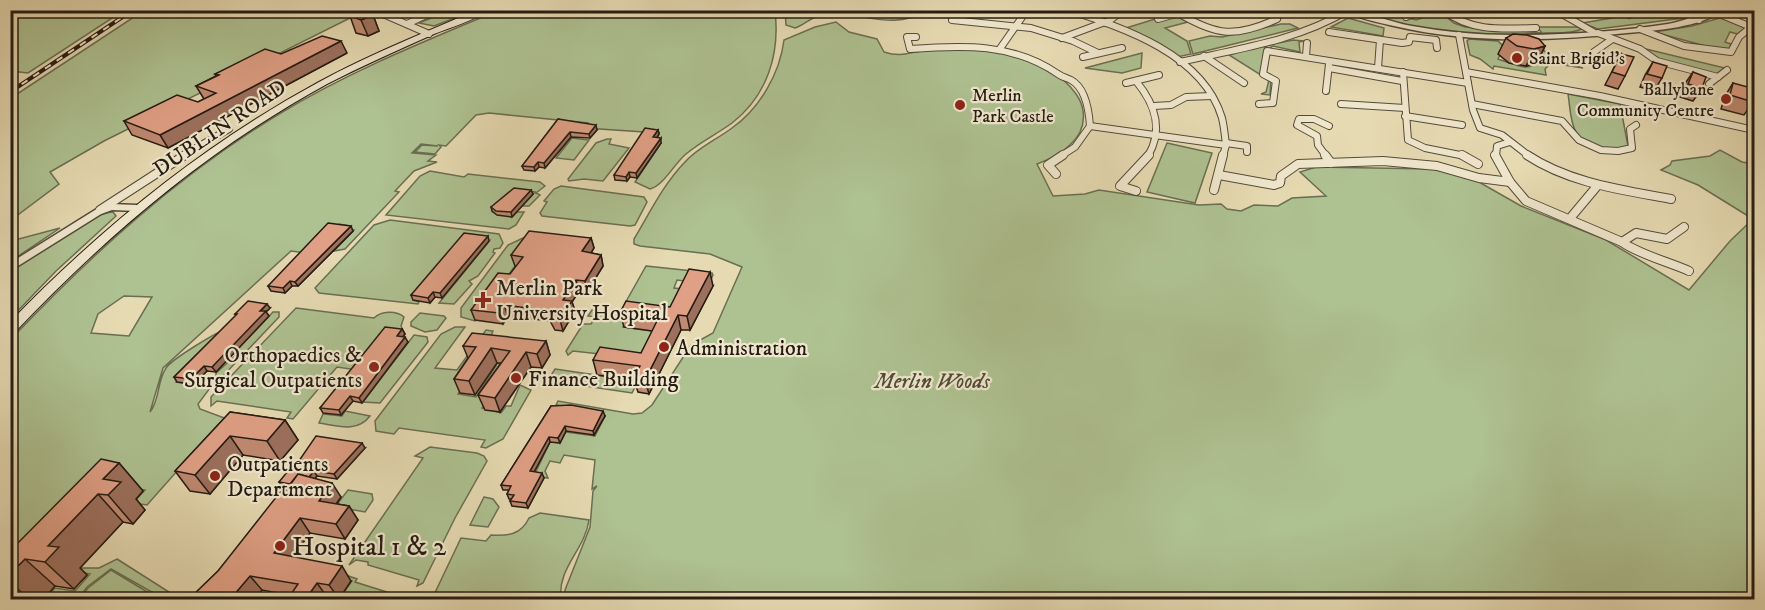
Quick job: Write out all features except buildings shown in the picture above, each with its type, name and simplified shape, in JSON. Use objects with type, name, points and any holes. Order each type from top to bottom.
[{"type":"main road","name":"DUBLIN ROAD","points":[[10,330],[56,280],[137,208],[197,162],[273,112],[324,83],[485,10]]},
{"type":"street","points":[[374,10],[429,34]]},
{"type":"street","points":[[406,24],[436,10]]},
{"type":"street","points":[[999,50],[1027,10]]},
{"type":"street","points":[[1068,10],[1105,22],[1144,39],[1180,62],[1212,96],[1223,121],[1226,144],[1214,190]]},
{"type":"street","points":[[1062,38],[1071,33],[1093,30],[1118,14],[1116,10]]},
{"type":"street","points":[[1158,19],[1190,10]]},
{"type":"street","points":[[1178,14],[1206,31],[1221,34],[1263,26],[1277,19],[1276,16],[1264,10]]},
{"type":"street","points":[[1406,17],[1423,10]]},
{"type":"street","points":[[1443,10],[1457,22],[1468,26],[1536,28]]},
{"type":"street","points":[[1555,10],[1611,40],[1640,49],[1659,62],[1718,77]]},
{"type":"street","points":[[1620,10],[1629,15]]},
{"type":"street","points":[[1675,10],[1699,20]]},
{"type":"street","points":[[1180,62],[1296,36],[1322,26],[1346,11],[1394,25],[1459,35],[1518,38],[1640,29],[1699,20],[1719,12],[1751,27],[1739,37],[1730,52],[1709,51],[1660,39],[1640,29]]},
{"type":"street","points":[[952,20],[1016,26],[1062,38],[1098,54]]},
{"type":"street","points":[[1329,32],[1402,44],[1408,42],[1410,38],[1419,37],[1436,40],[1437,48]]},
{"type":"street","points":[[1459,35],[1472,104],[1479,126],[1502,135],[1545,165],[1598,185],[1671,199]]},
{"type":"street","points":[[916,37],[907,38],[910,49],[961,46],[999,50],[1038,62],[1070,80],[1088,106],[1090,126],[1075,147],[1048,165],[1056,174]]},
{"type":"street","points":[[1378,68],[1380,40]]},
{"type":"street","points":[[1592,54],[1611,40]]},
{"type":"street","points":[[1306,56],[1307,43]]},
{"type":"street","points":[[1083,57],[1122,48]]},
{"type":"street","points":[[1259,104],[1273,103],[1276,81],[1263,74],[1267,51],[1468,83]]},
{"type":"street","points":[[1204,56],[1244,83]]},
{"type":"street","points":[[1326,91],[1329,60]]},
{"type":"street","points":[[1329,68],[1402,81]]},
{"type":"street","points":[[1709,84],[1728,70]]},
{"type":"street","points":[[1402,72],[1408,140],[1413,144],[1466,154],[1478,164]]},
{"type":"street","points":[[1466,72],[1599,96],[1755,130]]},
{"type":"street","points":[[1126,83],[1159,75]]},
{"type":"street","points":[[1136,81],[1154,106],[1158,135],[1146,159],[1120,186],[1136,191]]},
{"type":"street","points":[[1154,106],[1170,105],[1186,97],[1212,96]]},
{"type":"street","points":[[1341,104],[1405,108]]},
{"type":"street","points":[[1472,104],[1562,121],[1570,125],[1574,135],[1580,141],[1609,151],[1632,148],[1630,129],[1636,125]]},
{"type":"street","points":[[1405,116],[1462,125]]},
{"type":"street","points":[[1329,126],[1319,120],[1303,117],[1298,120],[1297,124],[1300,129],[1318,137],[1318,146],[1331,163]]},
{"type":"street","points":[[1090,126],[1247,146],[1246,152]]},
{"type":"street","points":[[10,268],[169,164],[229,129]]},
{"type":"street","points":[[1510,142],[1497,146],[1495,153],[1521,198],[1537,208],[1622,242],[1632,250],[1658,257],[1689,271]]},
{"type":"street","points":[[1219,175],[1274,185],[1280,183],[1281,176],[1298,164],[1408,163],[1510,182]]},
{"type":"street","points":[[1572,216],[1598,185]]},
{"type":"street","points":[[98,212],[111,207],[137,208]]},
{"type":"street","points":[[1622,242],[1629,234],[1635,232],[1668,240],[1676,237],[1684,227]]},
{"type":"green space","points":[[288,10],[302,18],[325,11],[360,13],[104,141],[50,172],[59,184],[11,220],[11,98],[143,11]]},
{"type":"green space","points":[[785,10],[927,11],[899,20],[834,14],[814,18],[795,28],[786,25]]},
{"type":"green space","points":[[1629,10],[1670,11],[1684,18],[1598,29],[1582,23],[1636,14]]},
{"type":"green space","points":[[10,11],[123,11],[28,73],[11,71]]},
{"type":"green space","points":[[448,11],[473,11],[434,26],[419,23]]},
{"type":"green space","points":[[497,11],[775,11],[773,58],[763,86],[755,100],[744,112],[732,123],[686,154],[660,183],[650,189],[635,182],[661,143],[654,142],[659,133],[585,128],[588,123],[489,113],[476,115],[446,146],[439,145],[441,147],[435,154],[415,152],[422,145],[438,146],[421,144],[412,153],[436,155],[428,161],[437,162],[414,171],[395,191],[399,192],[345,249],[334,251],[354,230],[350,229],[350,226],[339,224],[306,253],[291,251],[163,368],[150,412],[166,368],[177,358],[229,328],[176,382],[210,388],[198,404],[200,409],[227,419],[217,426],[147,505],[133,503],[145,490],[125,487],[17,599],[13,599],[35,562],[11,600],[11,339],[104,247],[137,218],[205,163],[242,138],[305,99],[386,58]],"holes":[[[124,296],[152,297],[129,336],[91,333],[98,314]]]},
{"type":"green space","points":[[1353,11],[1382,11],[1416,20],[1422,18],[1419,14],[1439,11],[1454,23],[1465,27],[1542,33],[1537,27],[1578,27],[1582,29],[1564,33],[1473,34],[1400,24]]},
{"type":"green space","points":[[1177,16],[1188,22],[1165,28],[1187,41],[1191,54],[1177,57],[1126,28],[1155,19],[1159,21]]},
{"type":"green space","points":[[1723,17],[1747,27],[1737,34],[1730,32],[1725,42],[1731,44],[1729,49],[1709,47],[1654,32],[1692,26]]},
{"type":"green space","points":[[1348,18],[1384,28],[1383,36],[1331,27]]},
{"type":"green space","name":"Merlin Woods","points":[[836,22],[849,32],[877,39],[884,52],[890,54],[967,49],[1008,54],[1028,60],[1063,80],[1079,98],[1083,117],[1080,132],[1072,143],[1055,156],[1037,164],[1053,196],[1085,194],[1099,190],[1199,205],[1221,204],[1227,209],[1241,211],[1254,205],[1278,206],[1292,198],[1326,196],[1300,172],[1316,167],[1432,169],[1472,178],[1521,206],[1606,240],[1689,290],[1730,241],[1753,219],[1698,185],[1661,170],[1670,165],[1672,161],[1710,156],[1720,150],[1742,162],[1754,164],[1754,599],[566,599],[565,590],[590,527],[593,491],[597,486],[592,489],[595,460],[564,455],[560,463],[550,461],[545,471],[548,478],[534,476],[550,442],[560,443],[566,432],[595,436],[605,416],[556,405],[558,401],[633,414],[642,413],[652,405],[691,345],[713,333],[742,267],[710,254],[640,246],[634,244],[634,239],[663,190],[684,163],[742,120],[760,100],[778,65],[784,40],[815,27]]},
{"type":"green space","points":[[1290,24],[1298,28],[1193,54],[1189,41],[1210,36],[1222,37]]},
{"type":"green space","points":[[1469,39],[1498,41],[1504,47],[1498,59],[1525,67],[1539,61],[1536,59],[1533,41],[1555,60],[1583,68],[1551,63],[1545,69],[1546,75],[1494,66],[1493,69],[1470,55],[1467,41]]},
{"type":"green space","points":[[1293,40],[1304,41],[1299,42],[1300,52],[1273,46],[1264,52],[1261,73],[1271,80],[1270,95],[1261,94],[1266,92],[1269,80],[1229,55],[1260,45],[1267,48],[1264,46]]},
{"type":"green space","points":[[1644,50],[1725,68],[1717,74],[1663,62]]},
{"type":"green space","points":[[1142,53],[1141,68],[1122,73],[1085,68]]},
{"type":"green space","points":[[1568,94],[1620,104],[1628,146],[1615,149],[1600,147],[1580,137],[1572,124]]},
{"type":"green space","points":[[572,138],[589,140],[574,160],[556,158]]},
{"type":"green space","points":[[611,139],[609,144],[629,148],[603,181],[584,179],[569,181],[568,179],[596,143]]},
{"type":"green space","points":[[1167,143],[1212,153],[1195,203],[1147,192]]},
{"type":"green space","points":[[430,171],[464,177],[468,174],[540,182],[545,186],[536,193],[540,195],[529,206],[521,206],[535,192],[517,189],[493,212],[512,217],[517,212],[524,212],[516,225],[509,229],[386,215],[420,176]]},
{"type":"green space","points":[[561,186],[644,197],[647,202],[635,225],[630,226],[542,216],[540,213],[547,202],[544,201],[554,189]]},
{"type":"green space","points":[[113,212],[116,216],[56,271],[11,318],[11,271],[73,227]]},
{"type":"green space","points":[[390,220],[499,234],[503,243],[500,248],[494,249],[495,253],[478,276],[469,281],[472,284],[454,304],[439,303],[490,240],[466,237],[413,300],[419,302],[418,304],[319,293],[315,288],[374,225]]},
{"type":"green space","points":[[60,228],[11,261],[11,241]]},
{"type":"green space","points":[[528,238],[515,266],[475,321],[461,317],[461,308],[508,245]]},
{"type":"green space","points":[[646,266],[712,273],[713,275],[709,284],[677,280],[674,288],[683,289],[671,313],[625,324],[623,327],[658,332],[646,353],[600,354],[573,351],[568,355],[566,351],[583,324],[591,324],[595,317],[588,316],[592,310],[619,314]]},
{"type":"green space","points":[[296,308],[374,318],[393,312],[404,317],[401,326],[404,333],[357,370],[337,367],[293,419],[287,418],[291,412],[217,401],[211,406],[211,397]]},
{"type":"green space","points":[[273,312],[279,312],[279,317],[221,378],[216,377],[216,373],[236,355],[234,353]]},
{"type":"green space","points":[[420,313],[446,318],[437,330],[425,332],[411,326],[411,322]]},
{"type":"green space","points":[[455,327],[465,327],[435,368],[457,370],[486,330],[493,331],[478,364],[458,394],[476,397],[496,366],[492,365],[493,363],[510,365],[482,408],[501,413],[506,406],[511,406],[520,385],[531,390],[503,439],[486,448],[481,447],[485,440],[399,428],[394,434],[376,431],[375,421],[441,334]]},
{"type":"green space","points":[[414,335],[427,337],[428,342],[380,403],[363,402]]},
{"type":"green space","points":[[555,369],[638,381],[632,393],[552,381],[550,377]]},
{"type":"green space","points":[[345,411],[370,416],[359,425],[347,427],[319,423],[323,414],[342,416]]},
{"type":"green space","points":[[430,447],[477,453],[484,456],[487,461],[455,518],[423,583],[417,586],[419,580],[368,565],[368,562],[356,560],[349,565],[423,458],[415,456]]},
{"type":"green space","points":[[348,490],[372,494],[373,500],[365,512],[343,508],[329,515]]},
{"type":"green space","points":[[484,497],[493,499],[499,507],[488,527],[470,525]]},
{"type":"green space","points":[[540,513],[589,520],[582,541],[563,578],[561,599],[432,599],[461,538],[486,541],[491,535],[513,533],[522,528],[529,518]]},
{"type":"green space","points":[[117,559],[180,599],[164,599],[111,569],[87,587],[78,599],[44,600],[55,588],[75,591],[90,574],[79,572],[82,568],[99,568]]},
{"type":"green space","points":[[111,570],[159,599],[79,599],[88,588]]},
{"type":"green space","points":[[337,572],[357,579],[355,582],[406,598],[322,600],[323,597],[339,599],[352,581],[334,577]]},
{"type":"railway","points":[[10,92],[133,10]]},
{"type":"place","name":"Saint Brigid's","points":[[1517,58]]},
{"type":"place","name":"Ballybane Community Centre","points":[[1726,99]]},
{"type":"place","name":"Merlin Park Castle","points":[[960,105]]},
{"type":"place","name":"Merlin Park University Hospital","points":[[483,300]]},
{"type":"place","name":"Administration","points":[[664,347]]},
{"type":"place","name":"Orthopaedics & Surgical Outpatients","points":[[374,367]]},
{"type":"place","name":"Finance Building","points":[[516,378]]},
{"type":"place","name":"Outpatients Department","points":[[215,476]]},
{"type":"place","name":"Hospital 1 & 2","points":[[280,546]]}]
